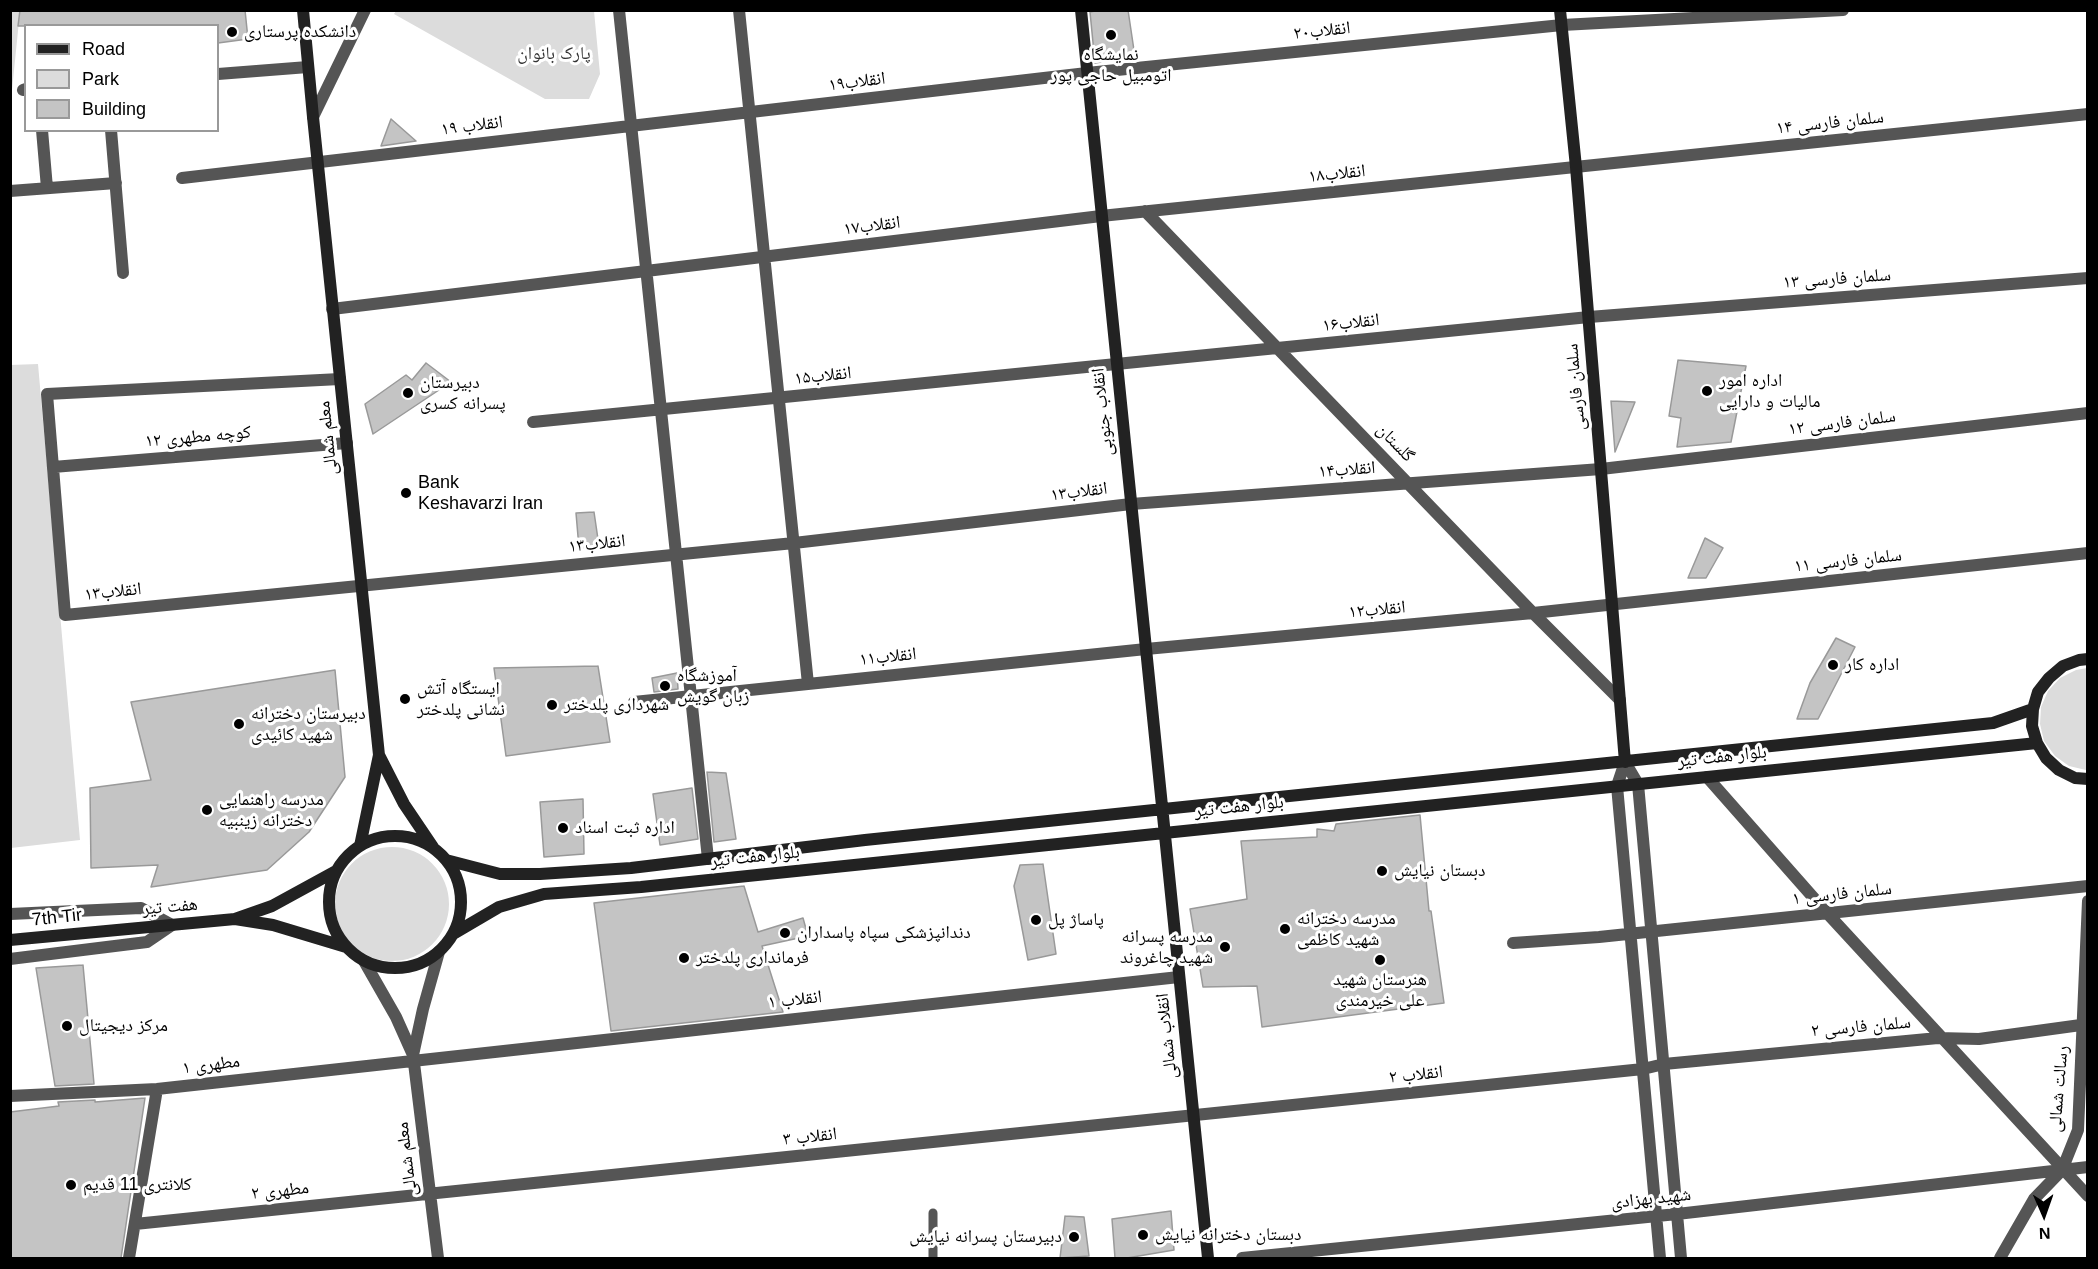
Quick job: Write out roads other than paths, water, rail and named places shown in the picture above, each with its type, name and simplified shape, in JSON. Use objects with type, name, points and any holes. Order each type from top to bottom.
[{"type":"main road","name":"معلم شمالی","points":[[303,10],[379,755]]},
{"type":"main road","name":"انقلاب جنوبی","points":[[1081,10],[1162,810]]},
{"type":"main road","name":"سلمان فارسی","points":[[1560,10],[1589,317],[1625,762]]},
{"type":"main road","points":[[2088,659],[2063,666],[2049,678],[2038,692],[2033,709],[2032,726],[2037,743],[2046,758],[2060,770],[2075,777],[2088,779]]},
{"type":"main road","name":"بلوار هفت تیر","points":[[446,860],[500,874],[619,868],[1993,723],[2033,709]]},
{"type":"main road","name":"بلوار هفت تیر","points":[[453,934],[499,907],[543,894],[641,887],[2037,743]]},
{"type":"main road","points":[[360,846],[379,755]]},
{"type":"main road","points":[[379,755],[404,804],[456,877],[461,896],[460,916],[453,934],[439,952],[423,963],[403,968],[383,968],[364,961],[346,947],[334,930],[329,910],[330,890],[336,871],[346,857],[360,846],[378,838],[398,836],[418,840],[436,850]]},
{"type":"main road","name":"انقلاب شمالی","points":[[1162,810],[1208,1258]]},
{"type":"main road","points":[[235,919],[272,906],[336,871]]},
{"type":"main road","points":[[235,919],[273,926],[346,947]]},
{"type":"main road","name":"هفت تیر","points":[[108,931],[235,919]]},
{"type":"main road","name":"7th Tir","points":[[10,940],[108,931]]},
{"type":"street","points":[[313,117],[365,10]]},
{"type":"street","points":[[619,10],[708,859]]},
{"type":"street","points":[[740,10],[808,684]]},
{"type":"street","name":"انقلاب۲۰","points":[[1087,73],[1562,25],[1843,10]]},
{"type":"street","points":[[219,74],[308,67]]},
{"type":"street","name":"انقلاب۱۹","points":[[631,126],[1087,73]]},
{"type":"street","name":"سلمان فارسی ۱۴","points":[[1576,167],[2088,114]]},
{"type":"street","name":"انقلاب ۱۹","points":[[182,178],[631,126]]},
{"type":"street","points":[[42,132],[47,188]]},
{"type":"street","points":[[111,132],[123,273]]},
{"type":"street","name":"انقلاب۱۸","points":[[1101,216],[1576,167]]},
{"type":"street","points":[[10,191],[116,183]]},
{"type":"street","name":"گلستان","points":[[1145,212],[1533,614],[1620,700]]},
{"type":"street","name":"انقلاب۱۷","points":[[332,309],[1101,216]]},
{"type":"street","name":"سلمان فارسی ۱۳","points":[[1589,317],[2088,278]]},
{"type":"street","name":"انقلاب۱۶","points":[[1117,364],[1589,317]]},
{"type":"street","name":"انقلاب۱۵","points":[[532,422],[1117,364]]},
{"type":"street","points":[[53,467],[47,394],[340,379]]},
{"type":"street","name":"سلمان فارسی ۱۲","points":[[1601,469],[2088,413]]},
{"type":"street","name":"کوچه مطهری ۱۲","points":[[53,467],[346,443]]},
{"type":"street","name":"انقلاب۱۳","points":[[53,467],[65,615],[794,543],[1131,504]]},
{"type":"street","name":"انقلاب۱۴","points":[[1131,504],[1601,469]]},
{"type":"street","name":"سلمان فارسی ۱۱","points":[[1612,605],[2088,553]]},
{"type":"street","name":"انقلاب۱۲","points":[[1146,649],[1612,605]]},
{"type":"street","name":"انقلاب۱۱","points":[[634,702],[1146,649]]},
{"type":"street","points":[[1625,762],[1638,784],[1681,1258]]},
{"type":"street","points":[[1625,762],[1617,786],[1660,1258]]},
{"type":"street","points":[[1707,777],[1827,913],[2088,1196]]},
{"type":"street","name":"سلمان فارسی ۱","points":[[1513,943],[1652,932],[2088,886]]},
{"type":"street","name":"رسالت شمالی","points":[[2000,1258],[2034,1199],[2062,1170],[2078,1130],[2085,1024],[2088,901]]},
{"type":"street","points":[[10,914],[141,908],[172,925],[147,942],[10,958]]},
{"type":"street","points":[[414,1057],[423,1009],[439,952]]},
{"type":"street","points":[[364,961],[396,1017],[414,1057]]},
{"type":"street","name":"انقلاب ۱","points":[[414,1057],[1179,977]]},
{"type":"street","name":"سلمان فارسی ۲","points":[[1643,1070],[1664,1064],[1944,1039],[1979,1039],[2085,1024]]},
{"type":"street","name":"مطهری ۱","points":[[10,1096],[157,1089],[414,1057]]},
{"type":"street","name":"معلم شمالی","points":[[414,1057],[438,1258]]},
{"type":"street","name":"انقلاب ۲","points":[[1193,1116],[1643,1070]]},
{"type":"street","points":[[129,1258],[157,1089]]},
{"type":"street","name":"انقلاب ۳","points":[[430,1194],[1193,1116]]},
{"type":"street","name":"شهید بهزادی","points":[[1242,1258],[1677,1214],[2088,1167]]},
{"type":"street","name":"مطهری ۲","points":[[135,1224],[430,1194]]},
{"type":"lane","points":[[933,1213],[933,1258]]},
{"type":"place","name":"دانشکده پرستاری","points":[[232,32]]},
{"type":"place","name":"نمایشگاه اتومبیل حاجی پور","points":[[1111,35]]},
{"type":"place","name":"اداره امور مالیات و دارایی","points":[[1707,391]]},
{"type":"place","name":"دبیرستان پسرانه کسری","points":[[408,393]]},
{"type":"place","name":"Bank Keshavarzi Iran","points":[[406,493]]},
{"type":"place","name":"اداره کار","points":[[1833,665]]},
{"type":"place","name":"آموزشگاه زبان گویش","points":[[665,686]]},
{"type":"place","name":"ایستگاه آتش نشانی پلدختر","points":[[405,699]]},
{"type":"place","name":"شهرداری پلدختر","points":[[552,705]]},
{"type":"place","name":"دبیرستان دخترانه شهید کائیدی","points":[[239,724]]},
{"type":"place","name":"مدرسه راهنمایی دخترانه زینبیه","points":[[207,810]]},
{"type":"place","name":"اداره ثبت اسناد","points":[[563,828]]},
{"type":"place","name":"دبستان نیایش","points":[[1382,871]]},
{"type":"place","name":"پاساژ پل","points":[[1036,920]]},
{"type":"place","name":"مدرسه دخترانه شهید کاظمی","points":[[1285,929]]},
{"type":"place","name":"دندانپزشکی سپاه پاسداران","points":[[785,933]]},
{"type":"place","name":"مدرسه پسرانه شهید چاغروند","points":[[1225,947]]},
{"type":"place","name":"فرمانداری پلدختر","points":[[684,958]]},
{"type":"place","name":"هنرستان شهید علی خیرمندی","points":[[1380,960]]},
{"type":"place","name":"مرکز دیجیتال","points":[[67,1026]]},
{"type":"place","name":"کلانتری 11 قدیم","points":[[71,1185]]},
{"type":"place","name":"دبستان دخترانه نیایش","points":[[1143,1235]]},
{"type":"place","name":"دبیرستان پسرانه نیایش","points":[[1074,1237]]},
{"type":"park label","name":"پارک بانوان","points":[[554,54]]}]
